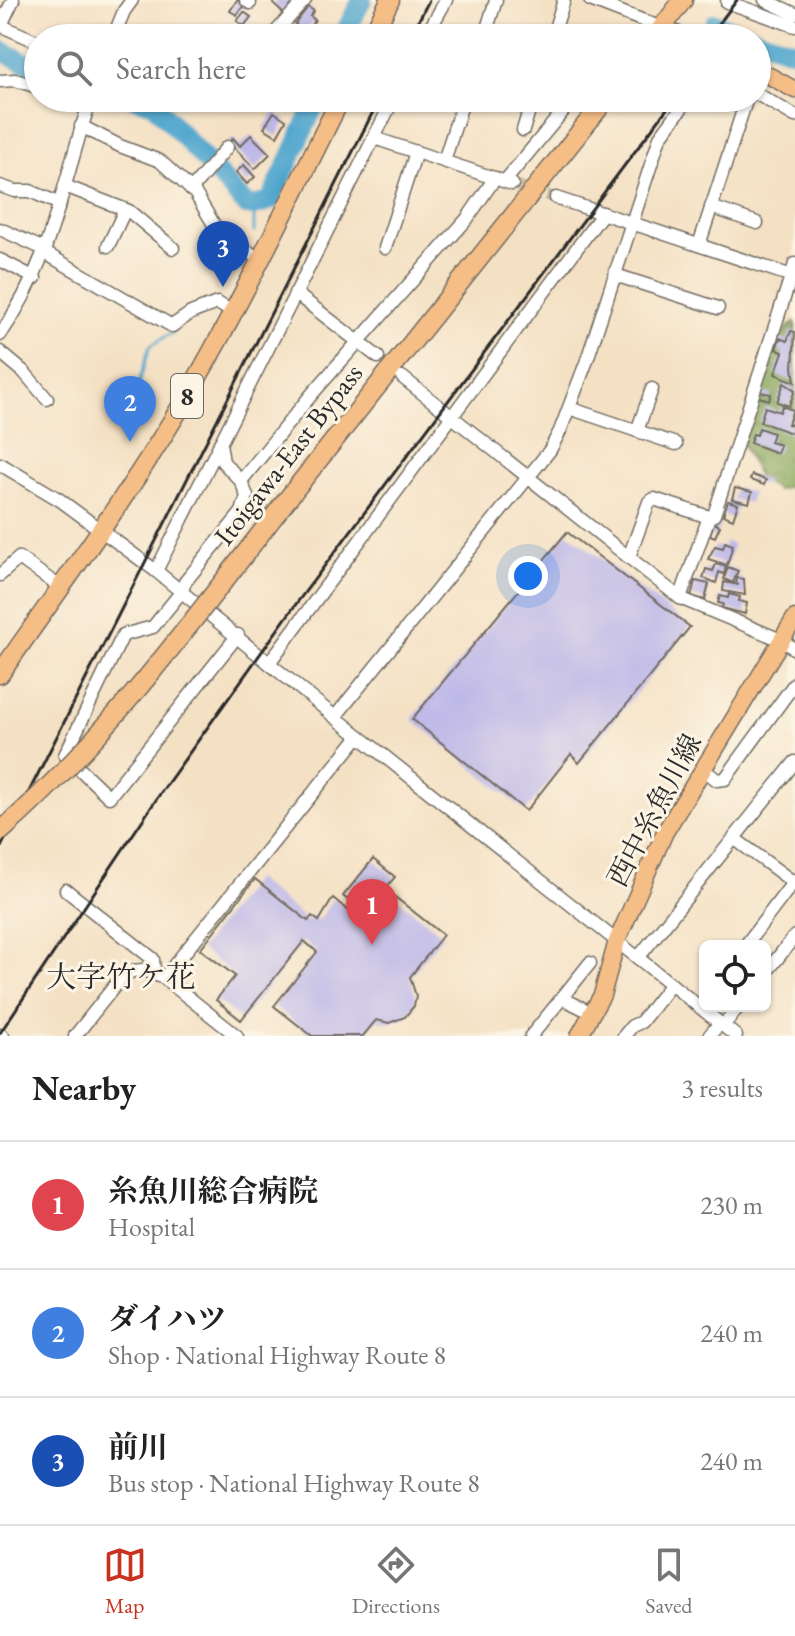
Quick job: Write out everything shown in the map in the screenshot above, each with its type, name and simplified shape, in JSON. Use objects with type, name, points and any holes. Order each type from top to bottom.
[{"type":"highway","points":[[378,24],[390,0]]},
{"type":"highway","points":[[665,24],[683,0]]},
{"type":"highway","name":"8","points":[[0,674],[185,399],[260,260],[334,112]]},
{"type":"highway","name":"Itoigawa-East Bypass","points":[[0,832],[64,770],[153,669],[596,112]]},
{"type":"main road","points":[[771,77],[795,90]]},
{"type":"main road","name":"西中糸魚川線","points":[[579,1036],[602,995],[617,941],[665,832],[702,768],[788,645],[795,618]]},
{"type":"street","points":[[13,0],[3,21],[4,27],[24,36]]},
{"type":"street","points":[[119,24],[132,0]]},
{"type":"street","points":[[283,24],[305,0]]},
{"type":"street","points":[[433,24],[446,0]]},
{"type":"street","points":[[488,24],[496,0]]},
{"type":"street","points":[[556,24],[564,0]]},
{"type":"street","points":[[590,0],[639,24]]},
{"type":"street","points":[[765,0],[795,14]]},
{"type":"street","points":[[727,2],[795,26]]},
{"type":"street","points":[[0,81],[24,83]]},
{"type":"street","points":[[771,102],[795,116]]},
{"type":"street","points":[[0,335],[5,317],[35,278],[85,112]]},
{"type":"street","points":[[156,571],[387,112]]},
{"type":"street","points":[[444,161],[460,112]]},
{"type":"street","points":[[523,130],[529,112]]},
{"type":"street","points":[[241,481],[312,394],[562,112]]},
{"type":"street","points":[[335,717],[550,450],[569,408],[660,137],[679,112]]},
{"type":"street","points":[[699,245],[742,112]]},
{"type":"street","points":[[81,126],[120,146],[160,161],[191,190],[216,228],[260,260]]},
{"type":"street","points":[[374,138],[504,181]]},
{"type":"street","points":[[191,190],[227,147]]},
{"type":"street","points":[[385,248],[416,152]]},
{"type":"street","points":[[0,186],[15,191],[30,191],[60,204]]},
{"type":"street","points":[[65,186],[124,212],[129,211],[173,248]]},
{"type":"street","points":[[556,198],[699,245],[794,272],[714,515],[709,517],[680,598]]},
{"type":"street","points":[[711,207],[757,223]]},
{"type":"street","points":[[108,246],[124,212]]},
{"type":"street","points":[[269,663],[603,213]]},
{"type":"street","points":[[0,229],[45,251],[172,326],[191,313],[217,303],[233,312]]},
{"type":"street","points":[[0,260],[35,278]]},
{"type":"street","points":[[615,275],[718,308]]},
{"type":"street","points":[[295,293],[378,357]]},
{"type":"street","points":[[0,352],[24,372],[47,399]]},
{"type":"street","points":[[402,377],[680,598],[788,645]]},
{"type":"street","points":[[637,431],[652,389]]},
{"type":"street","points":[[569,408],[676,444]]},
{"type":"street","points":[[220,443],[223,462],[241,481],[247,496],[242,512],[153,627],[123,635],[65,755],[109,797],[238,635]]},
{"type":"street","points":[[0,464],[101,528],[638,958],[671,984],[699,1000]]},
{"type":"street","points":[[629,557],[649,502],[654,499],[709,517]]},
{"type":"street","points":[[0,575],[19,558],[60,587]]},
{"type":"street","points":[[702,768],[717,780],[725,779],[795,683]]},
{"type":"street","points":[[159,975],[359,736]]},
{"type":"street","points":[[638,958],[795,762]]},
{"type":"street","points":[[735,839],[759,859],[766,859],[793,886],[750,940]]},
{"type":"street","points":[[66,890],[153,959],[159,975]]},
{"type":"street","points":[[771,966],[795,936]]},
{"type":"street","points":[[531,1036],[590,963]]},
{"type":"street","points":[[75,1036],[121,978],[132,971],[143,970],[159,975],[237,1036]]},
{"type":"street","points":[[624,1036],[632,1026],[641,1022],[671,984]]},
{"type":"street","points":[[562,998],[592,1013]]},
{"type":"street","points":[[711,1012],[736,1036]]},
{"type":"street","points":[[709,1036],[733,1012]]},
{"type":"green space","points":[[795,322],[795,485],[777,490],[759,478],[741,441],[767,360],[774,345]]},
{"type":"building","points":[[237,0],[244,5],[237,15],[230,11]]},
{"type":"building","points":[[276,0],[289,0],[294,5],[285,15],[273,4]]},
{"type":"building","points":[[308,7],[314,11],[310,16],[315,20],[312,24],[295,24]]},
{"type":"building","points":[[244,12],[251,17],[246,24],[237,21]]},
{"type":"building","points":[[274,112],[286,120],[277,136],[264,128]]},
{"type":"building","points":[[251,135],[270,154],[255,169],[229,142],[233,138],[240,146]]},
{"type":"building","points":[[244,165],[255,177],[247,184],[236,172]]},
{"type":"building","points":[[791,331],[795,332],[795,382],[775,374],[783,352],[776,349],[780,338],[787,341]]},
{"type":"building","points":[[784,383],[795,390],[789,406],[777,402]]},
{"type":"building","points":[[760,392],[771,394],[769,400],[759,397]]},
{"type":"building","points":[[782,406],[793,410],[788,424],[795,426],[794,434],[760,422],[765,407],[780,412]]},
{"type":"building","points":[[759,428],[773,433],[770,442],[780,445],[777,453],[750,443]]},
{"type":"building","points":[[752,475],[766,480],[764,485],[750,480]]},
{"type":"building","points":[[735,488],[752,492],[749,503],[732,499]]},
{"type":"building","points":[[728,501],[738,504],[733,519],[723,515]]},
{"type":"building","points":[[714,523],[720,526],[715,537],[710,535]]},
{"type":"building","points":[[567,532],[690,627],[579,763],[571,754],[526,811],[412,719]]},
{"type":"building","points":[[725,542],[733,545],[727,565],[708,559],[715,546],[723,548]]},
{"type":"building","points":[[716,564],[726,567],[724,574],[719,572],[716,583],[703,578],[706,569],[713,571]]},
{"type":"building","points":[[728,567],[738,571],[733,583],[724,579]]},
{"type":"building","points":[[737,578],[744,579],[745,595],[723,591],[724,582],[739,585],[736,584]]},
{"type":"building","points":[[695,581],[709,584],[705,600],[691,596]]},
{"type":"building","points":[[729,594],[747,603],[745,614],[722,608],[723,604],[718,603],[720,596],[728,598]]},
{"type":"building","points":[[373,859],[395,877],[385,889],[443,935],[410,977],[416,996],[414,1006],[405,1017],[389,1023],[376,1020],[363,1036],[312,1036],[274,1006],[317,952],[304,941],[241,1020],[216,1000],[235,976],[200,949],[255,879],[308,921],[312,916],[319,921],[333,898],[349,911],[354,905],[343,896]]},
{"type":"waterway","points":[[349,24],[362,0]]},
{"type":"waterway","points":[[771,43],[795,51]]},
{"type":"waterway","points":[[0,50],[24,62]]},
{"type":"waterway","points":[[161,112],[246,205],[255,206],[271,200],[312,112]]},
{"type":"waterway","points":[[251,206],[254,232]]},
{"type":"waterway","points":[[139,383],[150,346],[175,331]]},
{"type":"tunnel","points":[[512,184],[556,198]]},
{"type":"railway","points":[[417,24],[429,0]]},
{"type":"railway","points":[[719,24],[737,0]]},
{"type":"railway","points":[[0,849],[373,112]]},
{"type":"railway","points":[[0,1033],[162,791],[296,604],[665,112]]},
{"type":"place","name":"前川","points":[[223,287]]},
{"type":"place","name":"ダイハツ","points":[[130,442]]},
{"type":"place","name":"糸魚川総合病院","points":[[372,945]]},
{"type":"district","name":"大字竹ケ花","points":[[121,977]]}]
